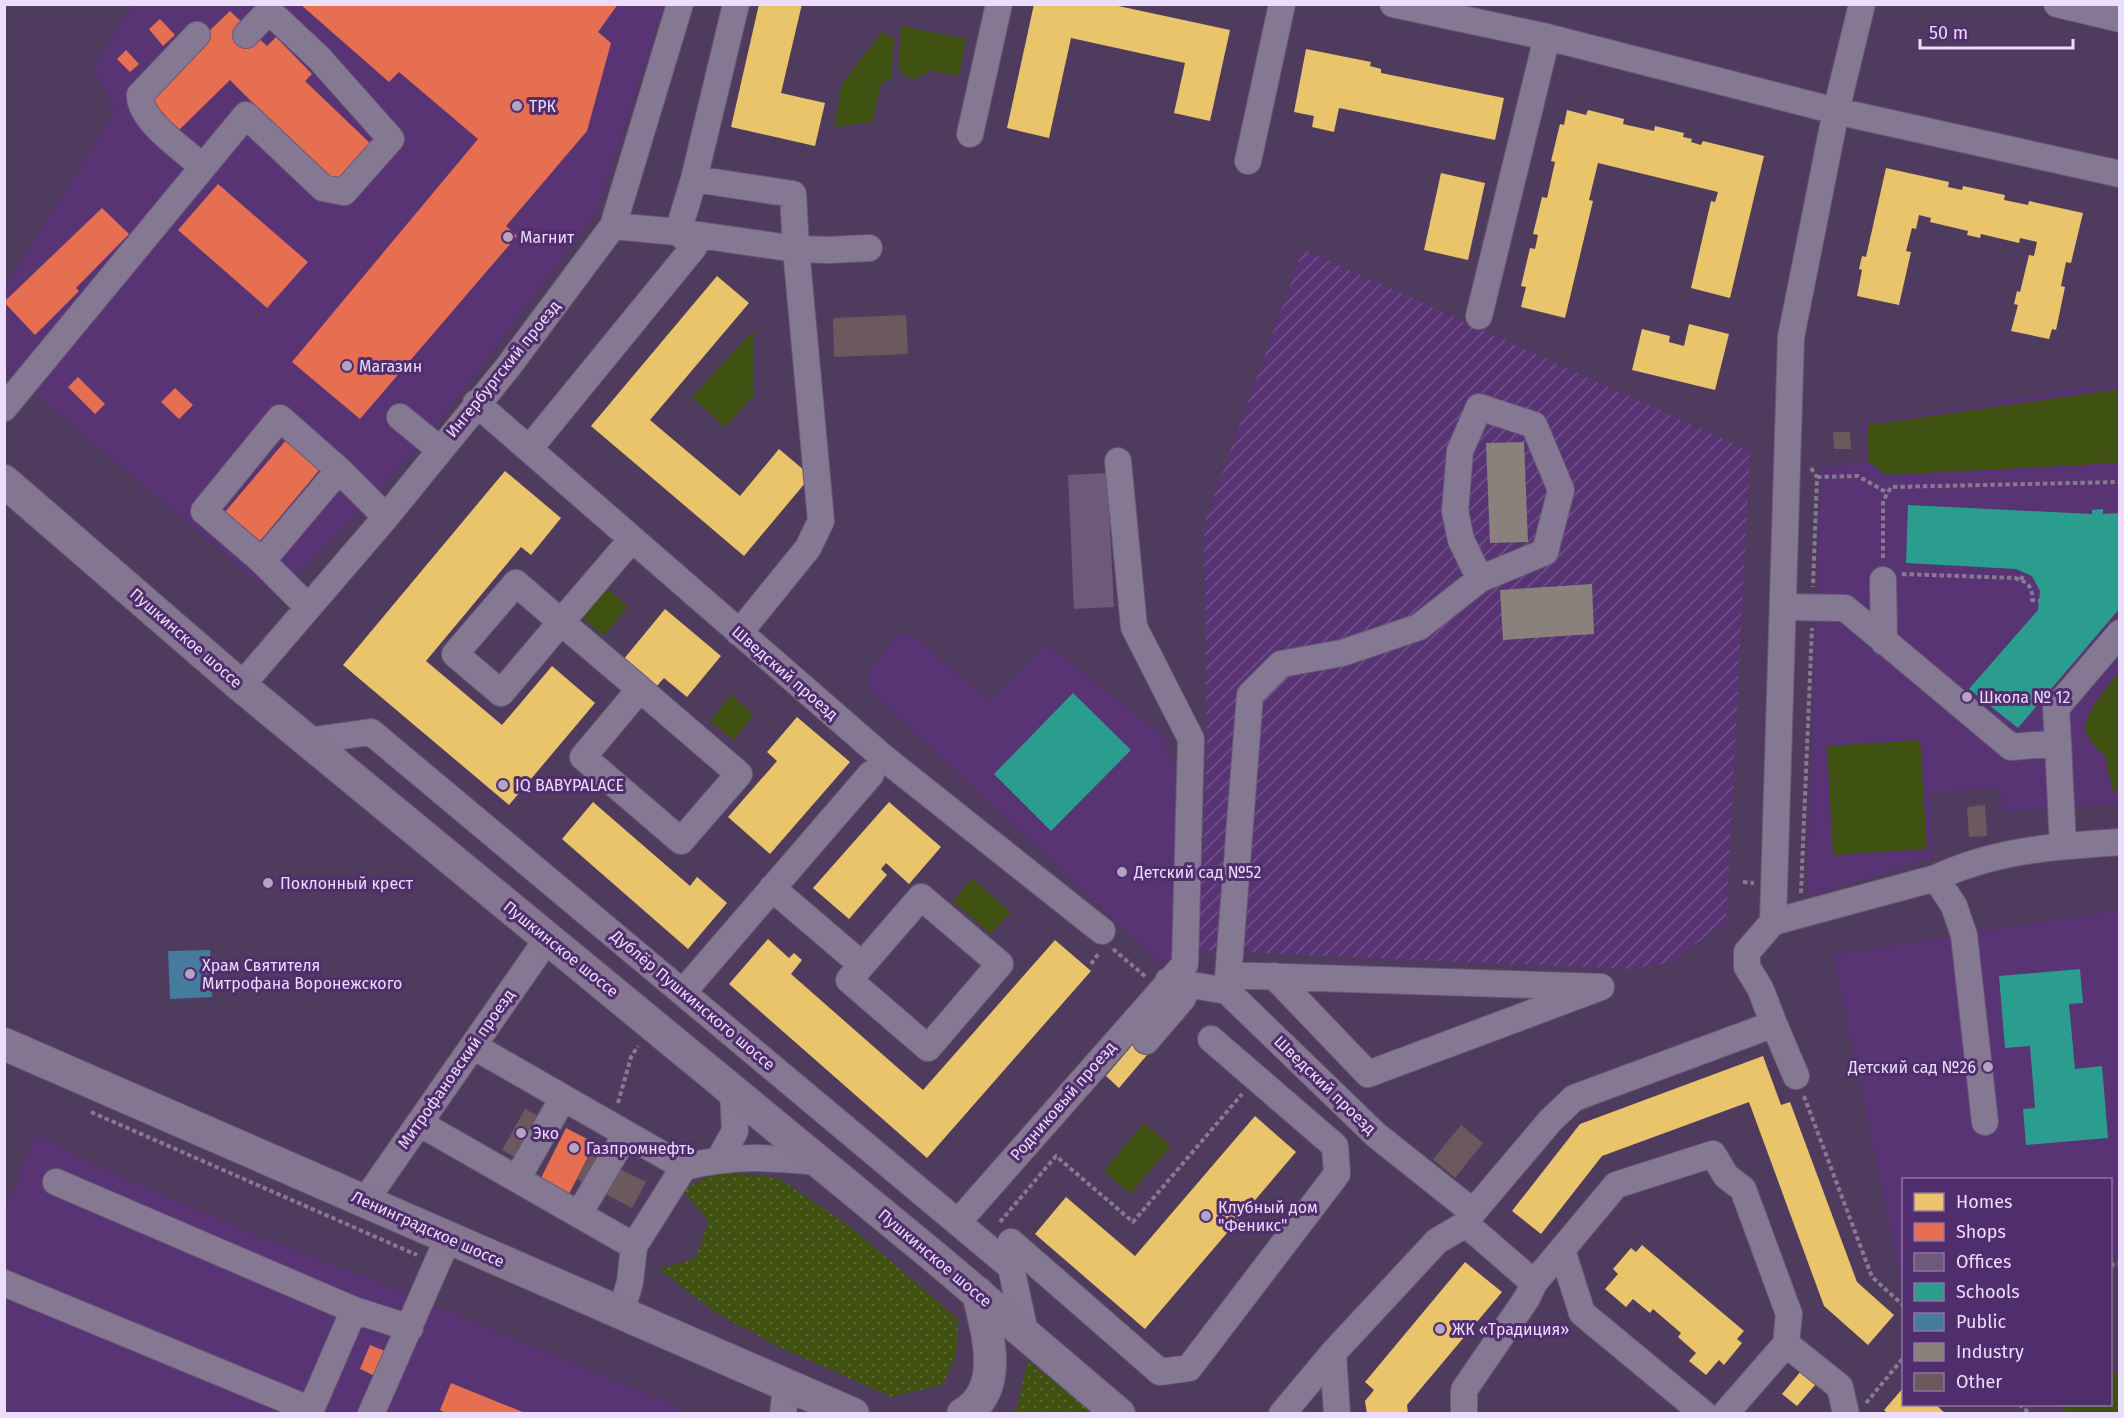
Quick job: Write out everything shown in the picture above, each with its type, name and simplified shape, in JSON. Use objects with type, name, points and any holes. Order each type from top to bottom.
[{"type":"main road","name":"Пушкинское шоссе","points":[[4,481],[241,686],[978,1293],[1119,1413]]},
{"type":"main road","name":"Ленинградское шоссе","points":[[4,1044],[621,1313],[785,1400],[853,1413]]},
{"type":"main road","points":[[963,1413],[971,1409],[987,1388],[990,1343],[978,1293]]},
{"type":"street","name":"Ингербургский проезд","points":[[241,686],[386,517],[476,403],[508,367],[613,226],[680,4]]},
{"type":"street","points":[[678,232],[694,179],[736,4]]},
{"type":"street","points":[[970,134],[999,4]]},
{"type":"street","points":[[1248,160],[1282,4]]},
{"type":"street","points":[[1393,4],[1547,37],[1836,111],[2120,174]]},
{"type":"street","points":[[1773,922],[1791,337],[1836,111],[1862,4]]},
{"type":"street","points":[[2057,4],[2120,19]]},
{"type":"street","points":[[4,408],[246,115],[323,188],[344,192],[391,139],[319,58],[269,11],[246,35]]},
{"type":"street","points":[[197,35],[140,94],[140,106],[148,118],[203,167]]},
{"type":"street","points":[[1479,316],[1547,37]]},
{"type":"street","points":[[694,179],[793,194],[821,521],[808,548],[739,633]]},
{"type":"street","points":[[613,226],[678,232],[796,249],[869,248]]},
{"type":"street","points":[[529,450],[694,247],[678,232]]},
{"type":"street","name":"Шведский проезд","points":[[476,403],[884,758],[1104,942]]},
{"type":"street","points":[[1228,984],[1250,695],[1281,664],[1342,653],[1419,627],[1480,579],[1545,552],[1561,490],[1534,425],[1479,407],[1460,451],[1455,511],[1461,540],[1480,579]]},
{"type":"street","points":[[400,417],[439,449]]},
{"type":"street","points":[[308,607],[262,561],[204,512],[280,418],[339,470],[386,517]]},
{"type":"street","points":[[1118,460],[1134,627],[1191,739],[1185,964],[1146,1041]]},
{"type":"street","points":[[262,561],[339,470]]},
{"type":"street","points":[[632,539],[561,622],[640,689],[739,774],[681,841],[583,757],[640,689]]},
{"type":"street","points":[[1883,580],[1884,642]]},
{"type":"street","points":[[1783,607],[1845,608],[2011,747],[2058,743]]},
{"type":"street","points":[[2063,846],[2056,708],[2120,633]]},
{"type":"street","name":"Дублёр Пушкинского шоссе","points":[[307,741],[371,732],[1011,1267],[1025,1333]]},
{"type":"street","points":[[683,992],[871,774]]},
{"type":"street","points":[[1796,1076],[1760,988],[1747,967],[1747,952],[1773,922],[1936,878],[1950,871],[2027,849],[2120,842]]},
{"type":"street","points":[[1936,878],[1954,906],[1964,935],[1985,1122]]},
{"type":"street","points":[[772,888],[862,965]]},
{"type":"street","points":[[921,897],[1000,964],[928,1048],[849,980],[862,965],[921,897]]},
{"type":"street","name":"Митрофановский проезд","points":[[365,1201],[548,938]]},
{"type":"street","points":[[1170,990],[1274,976],[1601,987],[1368,1074],[1274,976]]},
{"type":"street","name":"Шведский проезд","points":[[1228,984],[1376,1135],[1469,1218],[1534,1283]]},
{"type":"street","name":"Родниковый проезд","points":[[958,1221],[1170,990]]},
{"type":"street","points":[[1282,1413],[1333,1353],[1437,1241],[1469,1218],[1550,1121],[1574,1098],[1774,1024]]},
{"type":"street","points":[[1003,1235],[1160,1372],[1189,1368],[1337,1174],[1335,1146],[1211,1039]]},
{"type":"street","points":[[473,1046],[684,1167]]},
{"type":"street","points":[[720,1158],[735,1131],[733,1091]]},
{"type":"street","points":[[517,1179],[563,1098]]},
{"type":"street","points":[[419,1123],[634,1246]]},
{"type":"street","points":[[579,1214],[626,1134]]},
{"type":"street","points":[[1464,1413],[1464,1390],[1534,1283],[1616,1185],[1713,1154],[1726,1176],[1743,1189],[1789,1314],[1786,1344],[1725,1413]]},
{"type":"street","points":[[621,1313],[630,1282],[634,1246],[684,1167],[720,1158],[765,1157],[819,1162]]},
{"type":"street","points":[[56,1182],[354,1310],[410,1328]]},
{"type":"street","points":[[375,1404],[448,1238]]},
{"type":"street","points":[[1562,1250],[1582,1313],[1704,1413]]},
{"type":"street","points":[[4,1283],[310,1412],[354,1310]]},
{"type":"street","points":[[1786,1344],[1840,1387],[1855,1409]]},
{"type":"street","points":[[1333,1353],[1337,1413]]},
{"type":"path","points":[[1801,903],[1817,477],[1811,469],[1811,459]]},
{"type":"path","points":[[1817,477],[1858,476],[1886,492]]},
{"type":"path","points":[[2039,601],[2032,600],[2032,591],[2027,583],[2021,580],[1907,572],[1883,580],[1883,501],[1886,492],[1898,485],[2120,482]]},
{"type":"path","points":[[2021,580],[2024,573]]},
{"type":"path","points":[[1091,964],[1104,942],[1170,990]]},
{"type":"path","points":[[617,1106],[631,1057],[639,1045]]},
{"type":"path","points":[[1796,1076],[1872,1277],[1902,1304]]},
{"type":"path","points":[[1003,1235],[1056,1156],[1133,1221],[1256,1078]]},
{"type":"path","points":[[89,1111],[423,1258]]},
{"type":"path","points":[[1855,1409],[1902,1359]]},
{"type":"shaded area","points":[[133,5],[664,5],[597,211],[424,442],[276,597],[5,369],[4,288],[115,112],[93,68]]},
{"type":"shaded area","points":[[1303,249],[1750,451],[1726,923],[1668,963],[1631,969],[1198,950],[1207,746],[1204,524]]},
{"type":"shaded area","name":"Школа № 12","points":[[2119,384],[2119,803],[2002,812],[2000,787],[1930,793],[1933,857],[1807,897],[1821,467],[1864,463],[1864,424],[2068,390]]},
{"type":"shaded area","name":"Детский сад №52","points":[[910,633],[990,702],[1047,645],[1161,734],[1183,784],[1177,961],[1159,962],[869,689],[868,673],[897,637]]},
{"type":"shaded area","name":"Детский сад №26","points":[[2119,910],[2119,1256],[2112,1256],[2112,1178],[1902,1178],[1902,1272],[1900,1273],[1833,955]]},
{"type":"shaded area","points":[[36,1135],[93,1164],[245,1231],[388,1286],[680,1408],[682,1413],[5,1414],[5,1210]]},
{"type":"green space","points":[[901,26],[966,39],[959,76],[930,71],[914,80],[899,71]]},
{"type":"green space","points":[[882,32],[894,38],[891,79],[881,84],[872,122],[834,127],[842,84]]},
{"type":"green space","points":[[754,330],[754,395],[725,427],[692,397]]},
{"type":"green space","points":[[2119,389],[2119,463],[1886,475],[1868,461],[1867,425]]},
{"type":"green space","points":[[605,587],[628,606],[604,636],[581,617]]},
{"type":"green space","points":[[2119,671],[2120,791],[2113,792],[2105,756],[2092,743],[2084,729],[2093,706]]},
{"type":"green space","points":[[731,695],[754,715],[734,740],[710,721]]},
{"type":"green space","points":[[1920,740],[1927,849],[1833,855],[1827,746]]},
{"type":"green space","points":[[972,879],[1011,912],[991,934],[953,901]]},
{"type":"green space","points":[[1144,1123],[1171,1146],[1130,1194],[1104,1171]]},
{"type":"green space","points":[[719,1171],[779,1178],[852,1228],[958,1319],[956,1355],[943,1384],[892,1397],[779,1347],[715,1312],[659,1269],[695,1259],[709,1222],[683,1190]]},
{"type":"green space","points":[[1028,1361],[1094,1413],[1011,1413],[1017,1407]]},
{"type":"green space","points":[[2112,1370],[2119,1377],[2119,1413],[2070,1413],[2060,1406],[2112,1406]]},
{"type":"building: Homes","points":[[759,4],[802,4],[781,93],[825,103],[815,146],[731,127]]},
{"type":"building: Homes","points":[[1034,4],[1109,4],[1230,30],[1210,121],[1174,113],[1185,63],[1071,38],[1049,138],[1007,128]]},
{"type":"building: Homes","points":[[1306,49],[1371,62],[1370,66],[1381,69],[1381,73],[1504,98],[1495,140],[1339,108],[1334,132],[1312,127],[1314,116],[1294,112]]},
{"type":"building: Homes","points":[[1567,110],[1586,115],[1588,110],[1624,119],[1623,124],[1654,131],[1655,126],[1684,133],[1683,137],[1692,139],[1691,142],[1701,145],[1703,141],[1764,156],[1730,298],[1691,288],[1711,201],[1715,202],[1718,192],[1598,163],[1589,200],[1593,201],[1565,318],[1521,307],[1526,287],[1521,286],[1530,248],[1535,249],[1538,235],[1533,234],[1542,197],[1547,198],[1555,162],[1551,161],[1560,124],[1564,125]]},
{"type":"building: Homes","points":[[1886,168],[1949,182],[1948,187],[1962,190],[1963,186],[2005,195],[2004,200],[2028,205],[2029,201],[2083,213],[2071,263],[2066,262],[2061,286],[2065,287],[2056,330],[2052,329],[2049,339],[2011,331],[2018,305],[2014,304],[2017,291],[2020,292],[2029,255],[2034,256],[2037,242],[2020,238],[2019,243],[1981,234],[1980,238],[1967,235],[1968,231],[1930,222],[1931,218],[1919,215],[1916,229],[1912,228],[1906,251],[1911,252],[1899,305],[1857,296],[1862,270],[1859,269],[1862,256],[1866,257]]},
{"type":"building: Homes","points":[[1441,173],[1485,183],[1468,260],[1424,250]]},
{"type":"building: Homes","points":[[717,276],[749,303],[650,420],[740,496],[779,449],[811,476],[744,556],[591,426]]},
{"type":"building: Homes","points":[[1689,324],[1729,334],[1715,390],[1632,370],[1642,329],[1670,336],[1669,342],[1684,346]]},
{"type":"building: Homes","points":[[505,471],[561,518],[531,555],[521,547],[426,661],[502,725],[552,666],[595,703],[509,805],[343,665]]},
{"type":"building: Homes","points":[[665,609],[721,656],[687,697],[664,678],[655,688],[623,660]]},
{"type":"building: Homes","points":[[797,717],[850,762],[770,854],[728,817],[777,761],[767,752]]},
{"type":"building: Homes","points":[[593,802],[690,886],[697,877],[727,903],[688,949],[562,839]]},
{"type":"building: Homes","points":[[889,802],[941,847],[909,884],[886,863],[881,869],[887,875],[849,919],[813,888]]},
{"type":"building: Homes","points":[[768,939],[789,958],[794,953],[802,960],[791,974],[923,1090],[1055,940],[1091,971],[927,1158],[729,984]]},
{"type":"building: Homes","points":[[1140,1036],[1153,1048],[1119,1088],[1106,1076]]},
{"type":"building: Homes","points":[[1763,1056],[1781,1105],[1790,1102],[1857,1282],[1894,1315],[1868,1345],[1824,1306],[1749,1102],[1602,1156],[1541,1234],[1512,1211],[1580,1124]]},
{"type":"building: Homes","name":"Клубный дом \"Феникс\"","points":[[1255,1116],[1296,1152],[1145,1329],[1035,1234],[1066,1197],[1135,1256]]},
{"type":"building: Homes","points":[[1642,1245],[1744,1331],[1737,1339],[1742,1343],[1724,1365],[1719,1360],[1706,1375],[1689,1361],[1696,1353],[1678,1337],[1681,1333],[1653,1309],[1650,1313],[1633,1299],[1626,1307],[1605,1289],[1618,1274],[1613,1269],[1631,1248],[1636,1252]]},
{"type":"building: Homes","name":"ЖК «Традиция»","points":[[1465,1262],[1502,1292],[1407,1405],[1408,1414],[1367,1414],[1365,1401],[1374,1390],[1365,1382]]},
{"type":"building: Homes","points":[[1801,1371],[1816,1384],[1797,1406],[1782,1394]]},
{"type":"building: Homes","points":[[1902,1389],[1902,1406],[1937,1406],[1946,1414],[1888,1414],[1884,1410]]},
{"type":"building: Shops","points":[[300,4],[618,4],[598,32],[611,43],[587,131],[506,226],[517,236],[360,419],[292,362],[478,139],[399,72],[389,82]]},
{"type":"building: Shops","points":[[230,11],[267,46],[276,37],[312,74],[305,81],[374,147],[335,185],[230,80],[178,131],[143,95]]},
{"type":"building: Shops","points":[[160,19],[175,35],[163,46],[149,29]]},
{"type":"building: Shops","points":[[126,50],[139,64],[130,72],[117,59]]},
{"type":"building: Shops","points":[[218,184],[308,262],[267,308],[178,230]]},
{"type":"building: Shops","points":[[102,208],[129,234],[76,288],[79,291],[35,335],[4,302]]},
{"type":"building: Shops","points":[[78,377],[105,404],[95,414],[68,387]]},
{"type":"building: Shops","points":[[175,388],[193,405],[179,419],[161,402]]},
{"type":"building: Shops","points":[[287,439],[321,468],[260,541],[225,512]]},
{"type":"building: Shops","points":[[566,1128],[595,1143],[569,1194],[540,1180]]},
{"type":"building: Shops","points":[[370,1345],[385,1351],[375,1376],[360,1369]]},
{"type":"building: Shops","points":[[451,1383],[525,1414],[448,1414],[440,1410]]},
{"type":"building: Offices","points":[[1107,473],[1114,607],[1074,609],[1068,475]]},
{"type":"building: Schools","points":[[1908,505],[2092,514],[2092,510],[2103,509],[2103,514],[2120,513],[2120,608],[2018,728],[1969,689],[2038,610],[2040,591],[2032,576],[2016,569],[1906,563]]},
{"type":"building: Schools","points":[[1073,693],[1131,750],[1051,831],[994,774]]},
{"type":"building: Schools","points":[[2080,969],[2083,1003],[2069,1004],[2075,1069],[2102,1066],[2108,1138],[2026,1145],[2023,1109],[2035,1108],[2030,1046],[2005,1048],[1999,976]]},
{"type":"building: Public","name":"Храм Святителя Митрофана Воронежского","points":[[210,950],[212,997],[170,999],[168,951]]},
{"type":"building: Industry","points":[[1524,442],[1528,542],[1490,543],[1486,443]]},
{"type":"building: Industry","points":[[1592,584],[1594,634],[1503,640],[1500,590]]},
{"type":"building: Other","points":[[906,315],[908,354],[834,357],[833,318]]},
{"type":"building: Other","points":[[1833,432],[1850,432],[1851,449],[1834,449]]},
{"type":"building: Other","points":[[1985,805],[1987,836],[1969,837],[1967,807]]},
{"type":"building: Other","name":"Эко","points":[[525,1109],[540,1117],[517,1158],[502,1150]]},
{"type":"building: Other","points":[[1461,1125],[1483,1143],[1455,1178],[1433,1159]]},
{"type":"building: Other","points":[[590,1154],[646,1182],[632,1208],[577,1179]]},
{"type":"place","name":"ТРК","points":[[517,106]]},
{"type":"place","name":"Магнит","points":[[508,237]]},
{"type":"place","name":"Магазин","points":[[347,366]]},
{"type":"place","name":"Школа № 12","points":[[1967,697]]},
{"type":"place","name":"IQ BABYPALACE","points":[[503,785]]},
{"type":"place","name":"Детский сад №52","points":[[1122,872]]},
{"type":"place","name":"Поклонный крест","points":[[268,883]]},
{"type":"place","name":"Храм Святителя Митрофана Воронежского","points":[[190,974]]},
{"type":"place","name":"Детский сад №26","points":[[1988,1067]]},
{"type":"place","name":"Эко","points":[[521,1133]]},
{"type":"place","name":"Газпромнефть","points":[[574,1148]]},
{"type":"place","name":"Клубный дом \"Феникс\"","points":[[1206,1216]]},
{"type":"place","name":"ЖК «Традиция»","points":[[1440,1329]]}]
